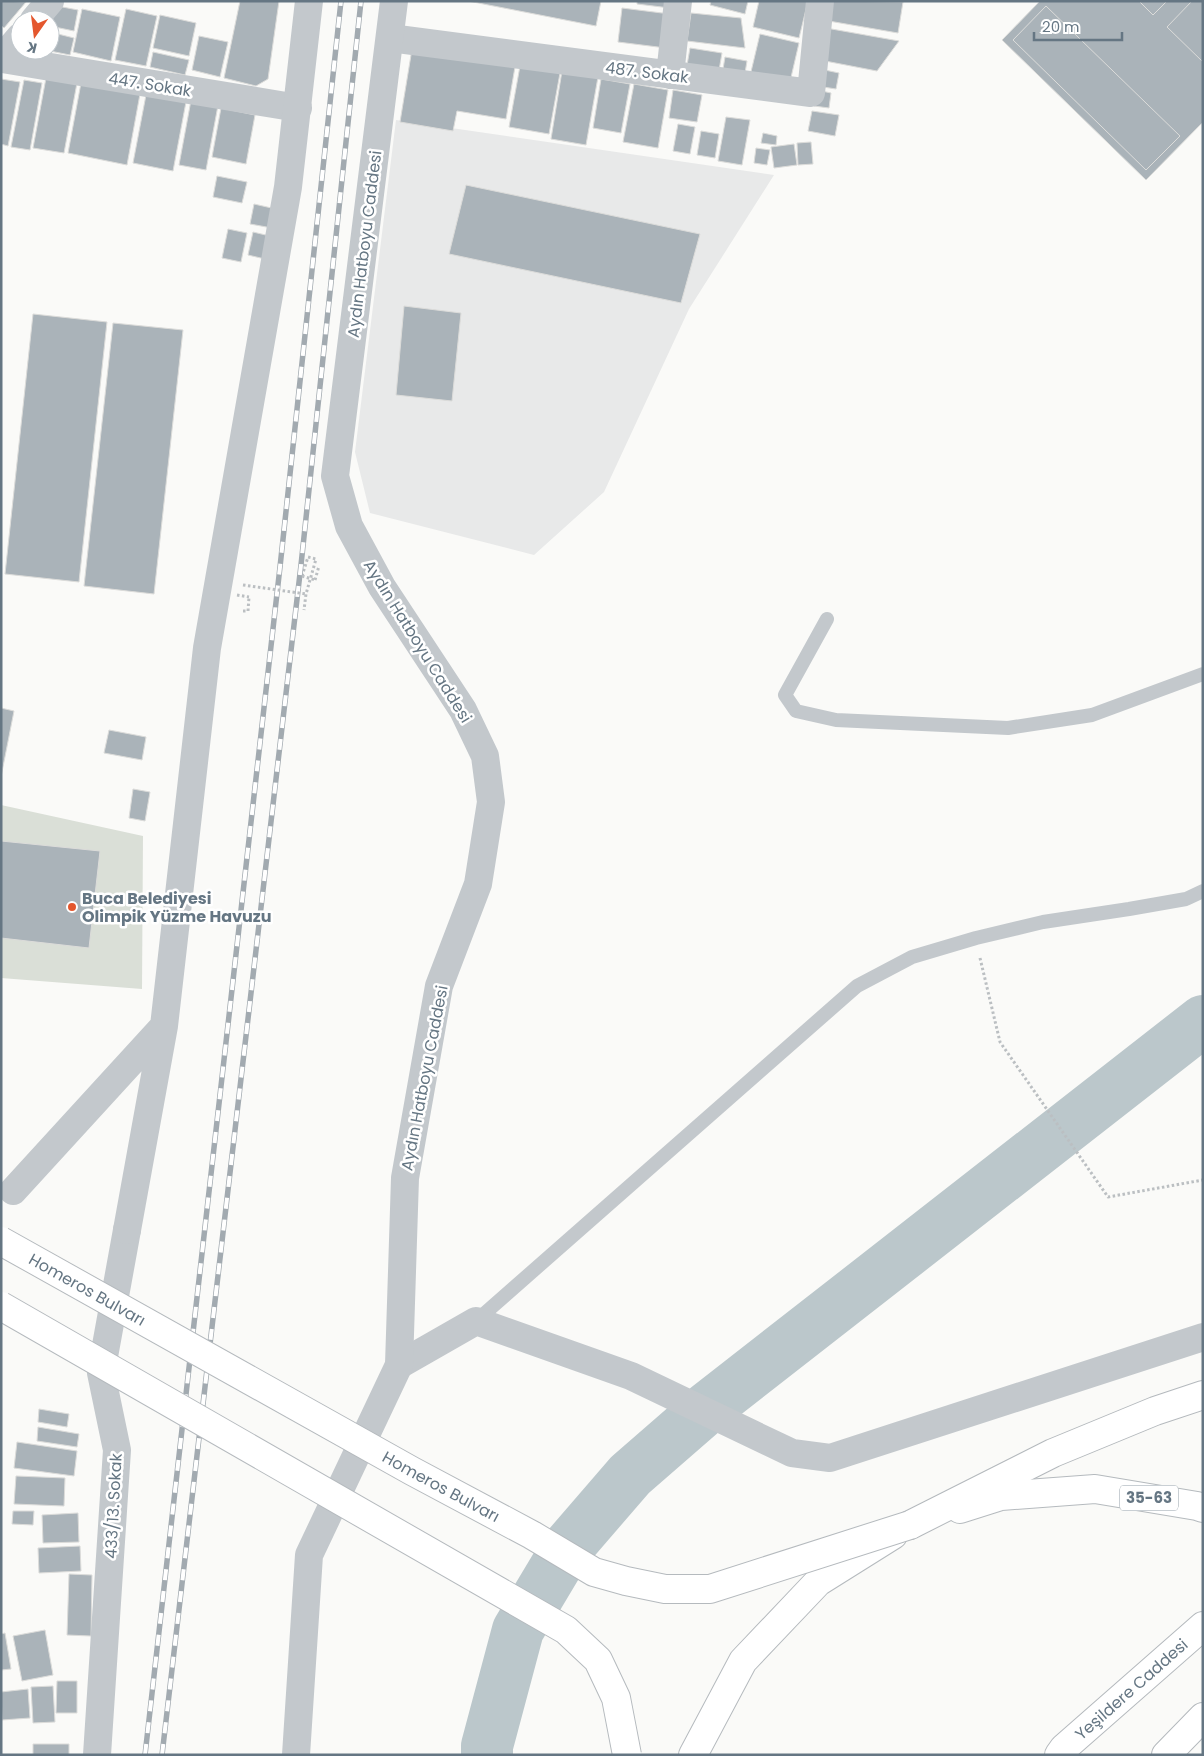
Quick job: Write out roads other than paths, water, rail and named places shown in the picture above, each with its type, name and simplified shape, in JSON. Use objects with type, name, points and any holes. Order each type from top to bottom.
[{"type":"main road","name":"Homeros Bulvarı","points":[[1,1241],[412,1471],[532,1535],[594,1572],[665,1589],[710,1589],[910,1525]]},
{"type":"main road","points":[[1,1306],[566,1630],[598,1660],[616,1698],[627,1755]]},
{"type":"main road","points":[[693,1755],[743,1661],[818,1582],[910,1525],[1053,1453],[1155,1411],[1203,1395]]},
{"type":"main road","name":"35-63","points":[[910,1525],[1000,1496],[1095,1489],[1203,1508]]},
{"type":"main road","name":"Yeşildere Caddesi","points":[[1059,1755],[1064,1748],[1203,1626]]},
{"type":"main road","points":[[1166,1755],[1203,1717]]},
{"type":"street","points":[[7,1197],[164,1026],[207,648],[287,196],[309,1]]},
{"type":"street","name":"Aydın Hatboyu Caddesi","points":[[394,1],[335,476],[349,526],[382,587],[463,710],[485,756],[491,802],[478,884],[439,986],[405,1178],[399,1365]]},
{"type":"street","points":[[670,75],[678,1]]},
{"type":"street","name":"487. Sokak","points":[[390,38],[811,94],[820,1]]},
{"type":"street","points":[[2,59],[10,49]]},
{"type":"street","name":"447. Sokak","points":[[2,59],[298,108]]},
{"type":"street","name":"433/13. Sokak","points":[[97,1755],[117,1450],[101,1373],[164,1026]]},
{"type":"street","points":[[296,1755],[309,1555],[399,1365],[476,1321],[631,1376],[792,1453],[830,1458],[1203,1337]]},
{"type":"lane","points":[[827,620],[785,695],[796,711],[836,720],[1008,728],[1092,715],[1203,674]]},
{"type":"lane","points":[[476,1321],[857,986],[912,957],[976,938],[1043,922],[1129,910],[1186,899],[1203,891]]},
{"type":"waterway","points":[[487,1755],[487,1746],[518,1630],[567,1548],[630,1475],[707,1408],[1203,1021]]},
{"type":"railway","points":[[145,1755],[280,567],[341,1]]},
{"type":"railway","points":[[162,1755],[301,565],[361,1]]},
{"type":"place","name":"Buca Belediyesi Olimpik Yüzme Havuzu","points":[[72,907]]}]
